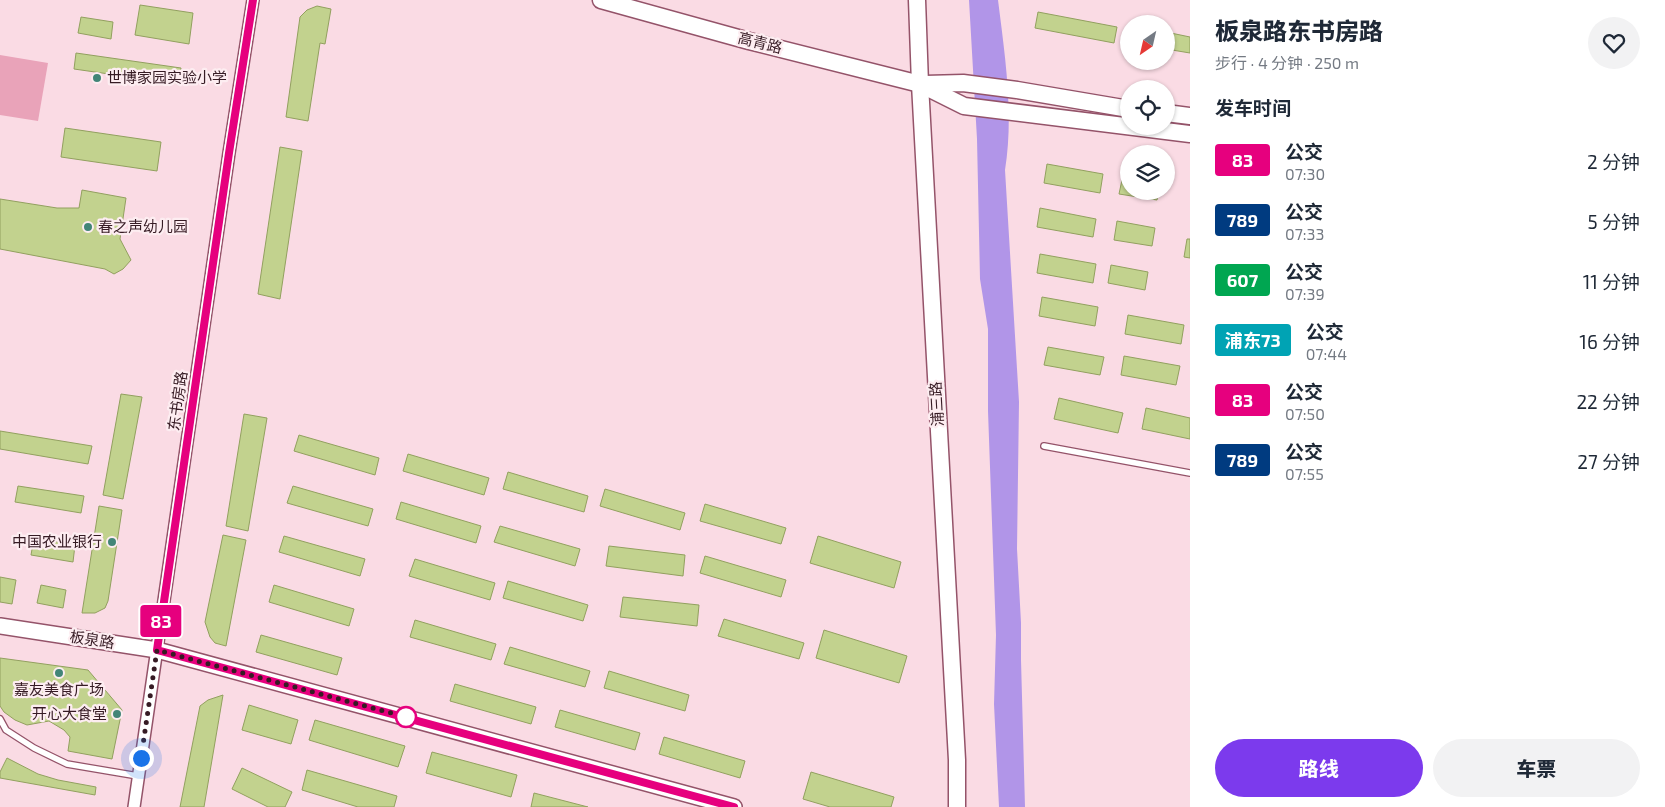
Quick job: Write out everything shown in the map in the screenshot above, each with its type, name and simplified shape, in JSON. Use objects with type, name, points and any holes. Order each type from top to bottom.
[{"type":"main road","name":"高青路","points":[[601,0],[749,41],[920,84],[964,106],[1190,134]]},
{"type":"main road","name":"浦三路","points":[[918,0],[920,84],[957,750],[957,807]]},
{"type":"main road","name":"高青路","points":[[920,84],[963,83],[1018,90],[1120,107]]},
{"type":"main road","points":[[1175,114],[1190,116]]},
{"type":"street","name":"东书房路","points":[[134,807],[253,0]]},
{"type":"street","name":"板泉路","points":[[0,626],[157,650],[734,807]]},
{"type":"lane","points":[[1044,446],[1190,474]]},
{"type":"lane","points":[[0,719],[6,730],[34,748],[67,764],[138,776]]},
{"type":"shaded area","points":[[969,0],[998,0],[1008,85],[1009,128],[1005,170],[1019,402],[1017,549],[1021,623],[1025,807],[999,807],[994,704],[996,635],[988,411],[988,329],[980,279],[977,139]]},
{"type":"shaded area","points":[[0,55],[48,63],[38,121],[0,115]]},
{"type":"building","points":[[140,5],[193,13],[189,44],[135,35]]},
{"type":"building","points":[[317,6],[331,9],[325,44],[320,43],[308,121],[286,117],[300,17],[307,10]]},
{"type":"building","points":[[1038,12],[1117,27],[1114,43],[1035,28]]},
{"type":"building","points":[[81,17],[113,22],[111,39],[78,33]]},
{"type":"building","points":[[1175,34],[1190,37],[1190,53],[1175,50]]},
{"type":"building","points":[[76,53],[181,68],[179,84],[74,69]]},
{"type":"building","points":[[65,128],[161,142],[157,171],[61,157]]},
{"type":"building","points":[[280,147],[302,151],[280,299],[258,294]]},
{"type":"building","points":[[1047,164],[1103,174],[1100,193],[1044,183]]},
{"type":"building","points":[[82,190],[126,198],[120,239],[131,260],[123,269],[114,274],[105,269],[0,249],[0,199],[57,208],[79,208]]},
{"type":"building","points":[[1040,208],[1096,219],[1093,237],[1037,227]]},
{"type":"building","points":[[1117,221],[1155,228],[1152,246],[1114,240]]},
{"type":"building","points":[[1187,239],[1190,239],[1190,258],[1184,257]]},
{"type":"building","points":[[1040,254],[1096,264],[1093,283],[1037,273]]},
{"type":"building","points":[[1111,265],[1148,272],[1145,290],[1108,283]]},
{"type":"building","points":[[1042,297],[1098,307],[1095,326],[1039,316]]},
{"type":"building","points":[[1128,315],[1184,325],[1181,344],[1125,334]]},
{"type":"building","points":[[1048,347],[1104,357],[1100,375],[1044,365]]},
{"type":"building","points":[[1124,356],[1180,366],[1176,385],[1121,375]]},
{"type":"building","points":[[121,394],[142,397],[123,499],[103,495]]},
{"type":"building","points":[[1059,398],[1123,413],[1118,433],[1054,419]]},
{"type":"building","points":[[1146,408],[1190,418],[1190,439],[1142,429]]},
{"type":"building","points":[[244,414],[267,418],[248,531],[226,526]]},
{"type":"building","points":[[0,431],[92,446],[88,464],[0,449]]},
{"type":"building","points":[[299,435],[379,458],[375,475],[294,451]]},
{"type":"building","points":[[408,454],[489,478],[484,495],[403,471]]},
{"type":"building","points":[[508,472],[588,496],[584,512],[503,489]]},
{"type":"building","points":[[18,486],[84,496],[81,513],[15,502]]},
{"type":"building","points":[[293,486],[373,509],[368,526],[287,503]]},
{"type":"building","points":[[605,489],[685,513],[680,530],[600,506]]},
{"type":"building","points":[[401,502],[481,526],[476,543],[396,519]]},
{"type":"building","points":[[705,504],[786,528],[781,544],[700,521]]},
{"type":"building","points":[[99,506],[122,510],[108,601],[105,608],[95,613],[82,613]]},
{"type":"building","points":[[500,526],[580,549],[575,566],[494,542]]},
{"type":"building","points":[[223,535],[246,540],[226,646],[215,643],[210,637],[205,622]]},
{"type":"building","points":[[284,536],[365,559],[360,576],[279,552]]},
{"type":"building","points":[[818,536],[901,562],[894,588],[810,563]]},
{"type":"building","points":[[34,538],[75,545],[73,562],[31,555]]},
{"type":"building","points":[[609,546],[685,555],[683,576],[606,566]]},
{"type":"building","points":[[705,556],[786,580],[781,597],[700,573]]},
{"type":"building","points":[[415,559],[495,583],[490,600],[409,576]]},
{"type":"building","points":[[0,577],[16,580],[12,604],[0,602]]},
{"type":"building","points":[[508,581],[588,605],[583,621],[503,598]]},
{"type":"building","points":[[41,585],[66,590],[63,608],[37,603]]},
{"type":"building","points":[[274,585],[354,609],[349,626],[269,602]]},
{"type":"building","points":[[623,597],[699,605],[697,626],[620,617]]},
{"type":"building","points":[[724,619],[804,643],[799,659],[718,636]]},
{"type":"building","points":[[415,620],[496,644],[491,660],[410,637]]},
{"type":"building","points":[[824,630],[907,656],[899,683],[816,658]]},
{"type":"building","points":[[261,635],[342,658],[337,675],[256,652]]},
{"type":"building","points":[[510,647],[590,671],[585,687],[504,664]]},
{"type":"building","points":[[0,658],[88,670],[122,710],[112,759],[68,751],[70,737],[64,730],[49,721],[27,725],[15,720],[4,712],[0,706]]},
{"type":"building","points":[[609,671],[689,695],[685,711],[604,688]]},
{"type":"building","points":[[455,684],[536,707],[531,724],[450,701]]},
{"type":"building","points":[[223,695],[204,807],[180,807],[200,706],[208,700]]},
{"type":"building","points":[[249,705],[298,720],[291,744],[242,730]]},
{"type":"building","points":[[560,710],[640,733],[635,750],[555,727]]},
{"type":"building","points":[[315,720],[405,746],[398,767],[309,740]]},
{"type":"building","points":[[664,737],[745,761],[740,778],[659,754]]},
{"type":"building","points":[[432,752],[517,775],[511,797],[426,773]]},
{"type":"building","points":[[7,758],[38,774],[96,787],[95,795],[0,778],[0,772]]},
{"type":"building","points":[[242,768],[292,792],[285,807],[268,807],[232,789]]},
{"type":"building","points":[[307,770],[397,796],[394,807],[358,807],[302,790]]},
{"type":"building","points":[[811,772],[894,797],[891,807],[830,807],[803,799]]},
{"type":"building","points":[[534,793],[588,807],[531,807]]},
{"type":"bus line","name":"83","points":[[253,0],[157,650],[734,807]]},
{"type":"place","name":"世博家园实验小学","points":[[97,78]]},
{"type":"place","name":"春之声幼儿园","points":[[88,227]]},
{"type":"place","name":"中国农业银行","points":[[112,542]]},
{"type":"place","name":"嘉友美食广场","points":[[59,673]]},
{"type":"place","name":"开心大食堂","points":[[117,714]]},
{"type":"route","points":[[141,758],[157,650],[406,717]]}]
